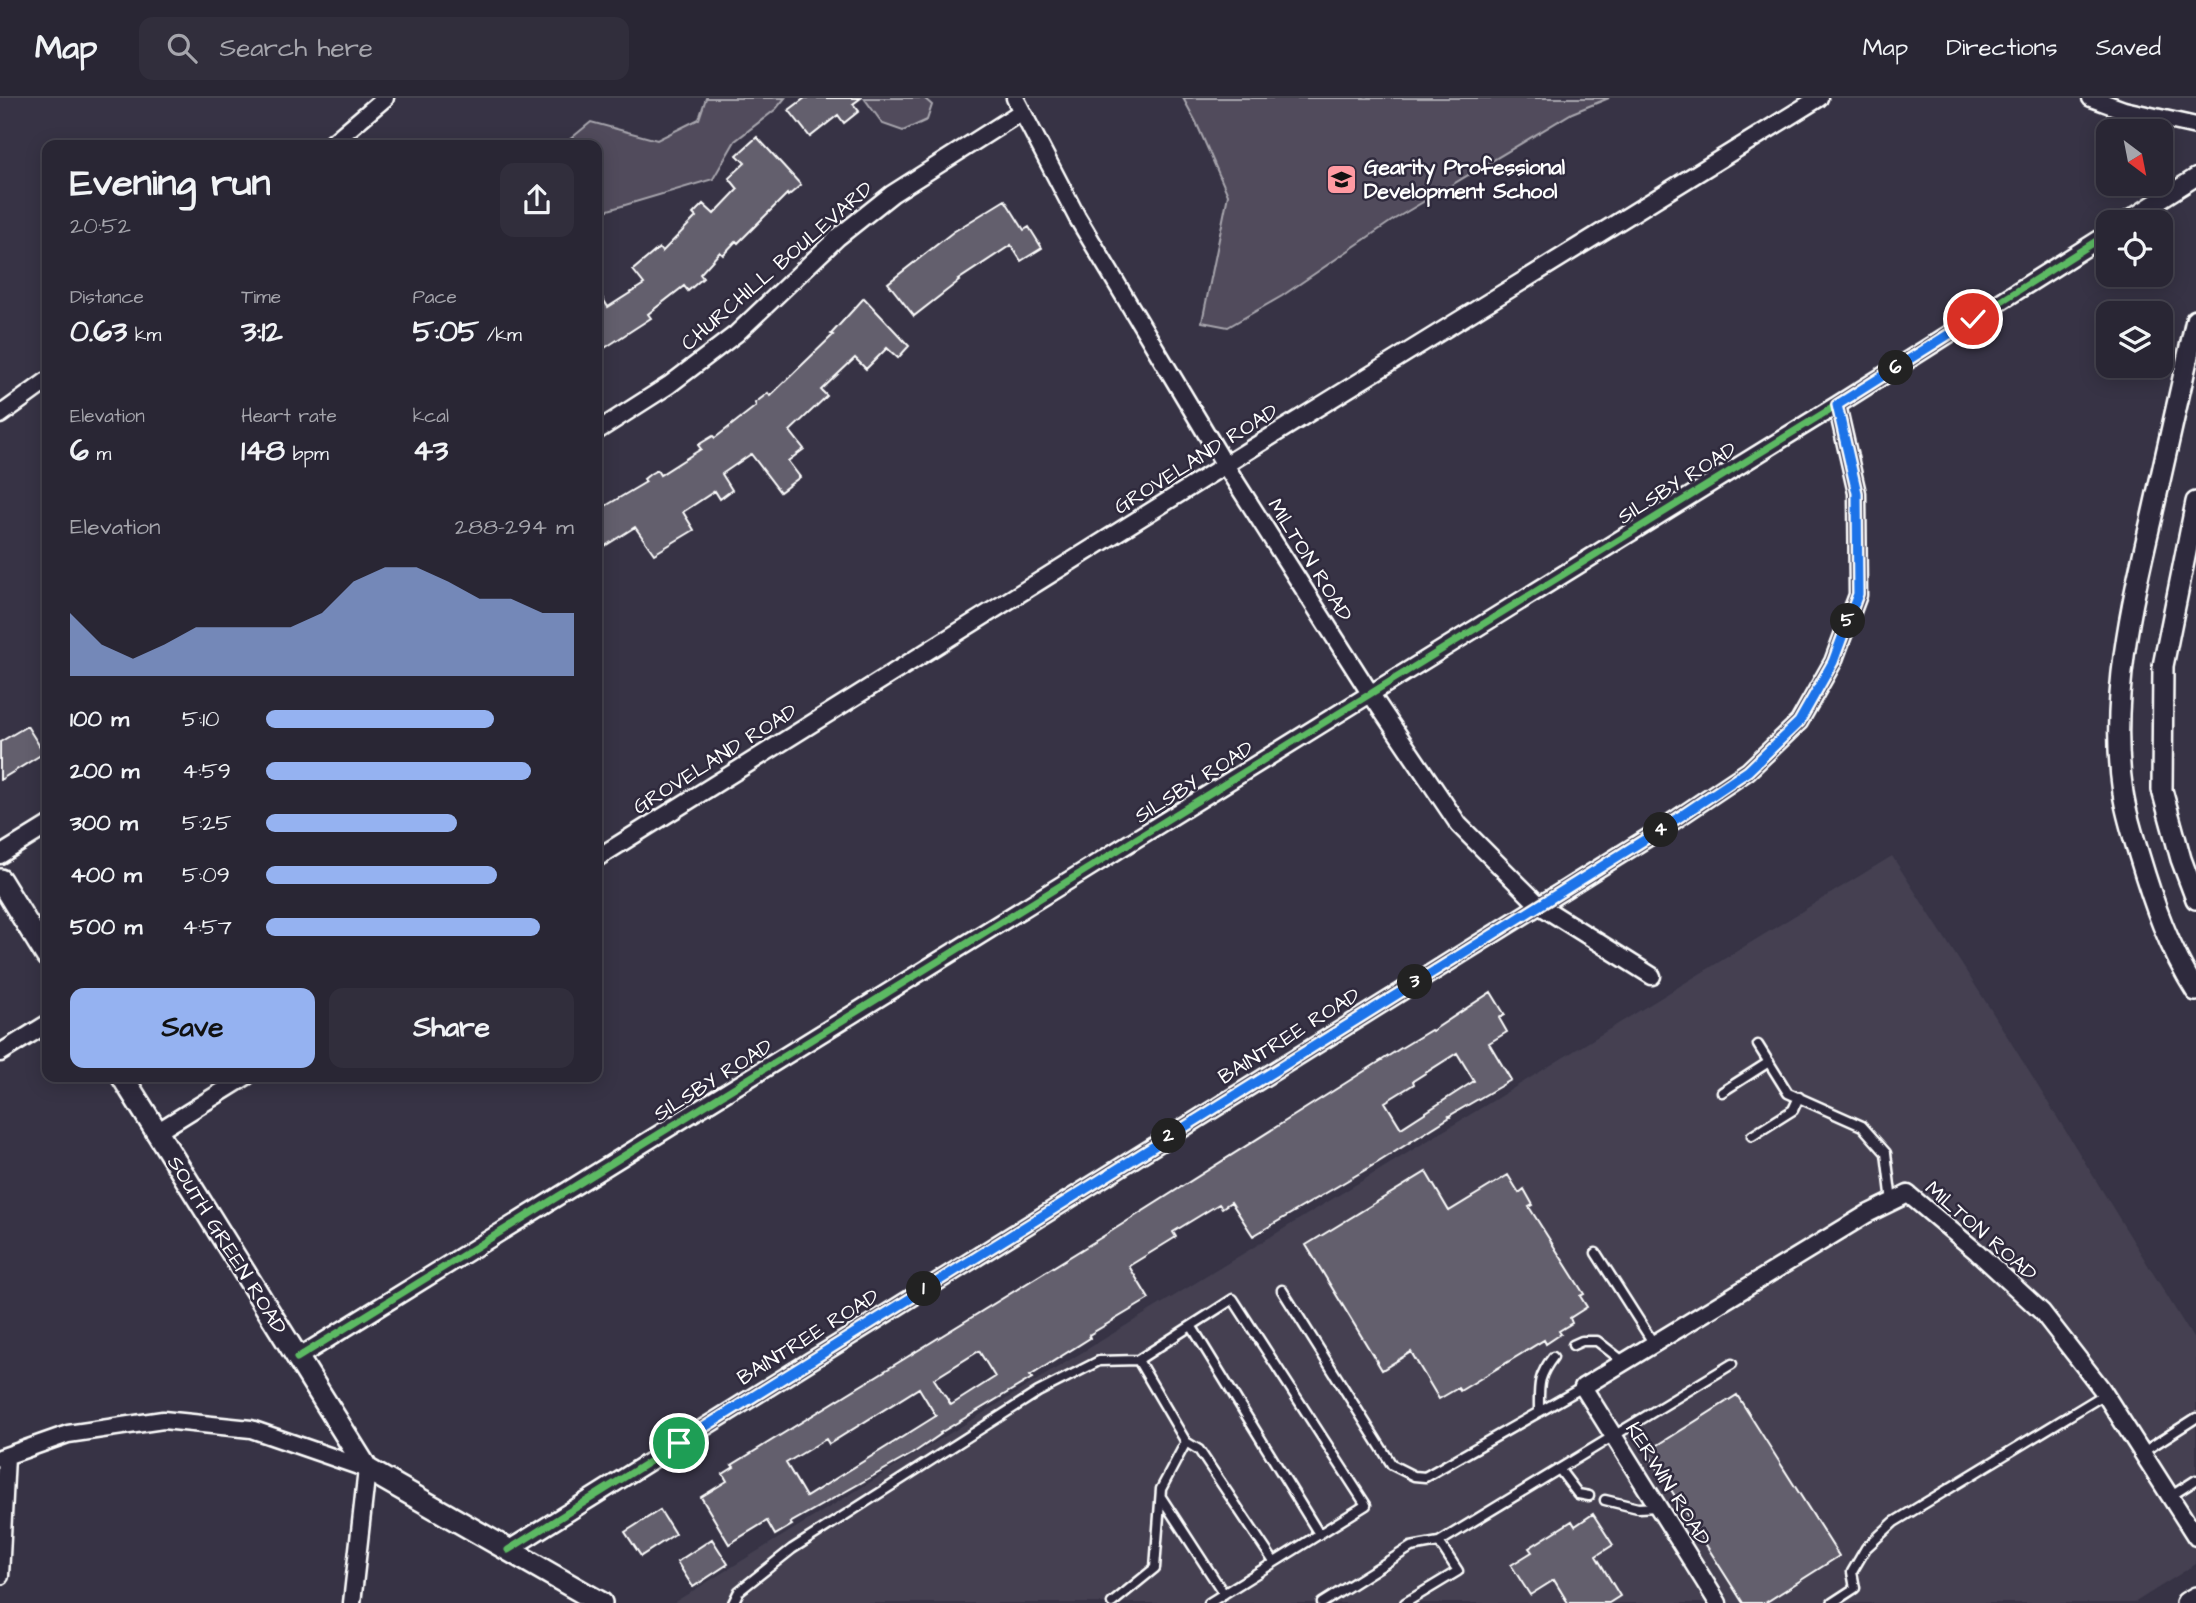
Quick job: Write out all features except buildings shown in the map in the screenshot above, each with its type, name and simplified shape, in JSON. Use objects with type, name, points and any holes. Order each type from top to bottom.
[{"type":"main road","points":[[0,880],[42,948]]},
{"type":"main road","name":"SOUTH GREEN ROAD","points":[[126,1082],[367,1469],[601,1603]]},
{"type":"main road","points":[[2187,1603],[2196,1598]]},
{"type":"street","points":[[336,140],[385,98]]},
{"type":"street","name":"GROVELAND ROAD","points":[[602,855],[1819,98]]},
{"type":"street","points":[[2091,98],[2124,110],[2196,126]]},
{"type":"street","name":"MILTON ROAD","points":[[1018,105],[1077,217],[1225,465],[1370,693],[1459,825],[1539,905],[1652,976]]},
{"type":"street","name":"CHURCHILL BOULEVARD","points":[[602,428],[670,385],[729,341],[838,237],[892,194],[1018,105]]},
{"type":"street","points":[[2144,210],[2196,177]]},
{"type":"street","name":"SILSBY ROAD","points":[[297,1359],[1837,405],[2096,241]]},
{"type":"street","points":[[2196,320],[2128,621],[2120,690],[2123,793],[2129,824],[2163,925],[2196,991]]},
{"type":"street","points":[[0,415],[42,385]]},
{"type":"street","name":"BAINTREE ROAD","points":[[508,1550],[1660,830],[1748,771],[1799,722],[1833,662],[1858,594],[1857,493],[1837,405]]},
{"type":"street","points":[[2196,502],[2163,667],[2162,790],[2180,859],[2196,899]]},
{"type":"street","points":[[0,855],[42,829]]},
{"type":"street","points":[[0,1053],[42,1027]]},
{"type":"street","points":[[157,1132],[237,1082]]},
{"type":"street","name":"MILTON ROAD","points":[[1583,1387],[1867,1214],[1909,1194],[2042,1312],[2105,1394],[2196,1537]]},
{"type":"street","name":"KERWIN ROAD","points":[[1583,1387],[1718,1603]]},
{"type":"street","points":[[0,1576],[3,1457],[68,1434],[163,1420],[251,1429],[367,1469],[352,1603]]},
{"type":"lane","points":[[1758,1045],[1788,1093],[1862,1126],[1886,1153],[1892,1202]]},
{"type":"lane","points":[[1722,1092],[1769,1062]]},
{"type":"lane","points":[[1752,1136],[1793,1110],[1799,1097]]},
{"type":"lane","points":[[1596,1253],[1654,1344]]},
{"type":"lane","points":[[1282,1290],[1391,1465],[1414,1476],[1425,1478],[1583,1387]]},
{"type":"lane","points":[[733,1603],[739,1591],[793,1549],[1038,1392],[1100,1361],[1139,1360],[1233,1300],[1366,1505],[1209,1603]]},
{"type":"lane","points":[[1192,1328],[1320,1534]]},
{"type":"lane","points":[[1573,1345],[1582,1341],[1597,1341],[1624,1362]]},
{"type":"lane","points":[[1539,1412],[1539,1382],[1542,1371],[1553,1357]]},
{"type":"lane","points":[[1139,1360],[1186,1442],[1199,1450],[1274,1562]]},
{"type":"lane","points":[[1322,1603],[1411,1547],[1438,1542],[1732,1364]]},
{"type":"lane","points":[[1832,1603],[1855,1588],[1852,1572],[1866,1548],[1894,1522],[2105,1394]]},
{"type":"lane","points":[[2143,1452],[2196,1418]]},
{"type":"lane","points":[[1112,1603],[1155,1568],[1161,1489],[1186,1442]]},
{"type":"lane","points":[[1559,1469],[1578,1494],[1589,1496]]},
{"type":"lane","points":[[2171,1496],[2196,1480]]},
{"type":"lane","points":[[1161,1497],[1224,1594]]},
{"type":"lane","points":[[1605,1500],[1638,1508],[1657,1507]]},
{"type":"lane","points":[[1405,1603],[1458,1571],[1438,1542]]},
{"type":"shaded area","points":[[706,98],[785,98],[776,109],[735,141],[713,179],[602,210],[602,140],[569,140],[591,122],[657,140],[699,119]]},
{"type":"shaded area","points":[[864,98],[924,98],[932,105],[927,120],[903,131],[883,124]]},
{"type":"shaded area","name":"Gearity Professional Development School","points":[[1183,98],[1609,98],[1572,113],[1393,220],[1282,296],[1228,327],[1202,322],[1228,195]]},
{"type":"shaded area","points":[[1892,856],[1991,1010],[2196,1343],[2196,1564],[2134,1603],[673,1603]]},
{"type":"cycle path","points":[[297,1358],[1837,405],[2096,241]]},
{"type":"cycle path","points":[[508,1550],[1660,830],[1748,771],[1799,722],[1833,662],[1858,595],[1857,493],[1837,405]]},
{"type":"place","name":"Gearity Professional Development School","points":[[1341,179]]},
{"type":"route","points":[[679,1443],[1660,830],[1748,771],[1799,722],[1833,662],[1858,594],[1857,493],[1837,405],[1973,319]]}]
